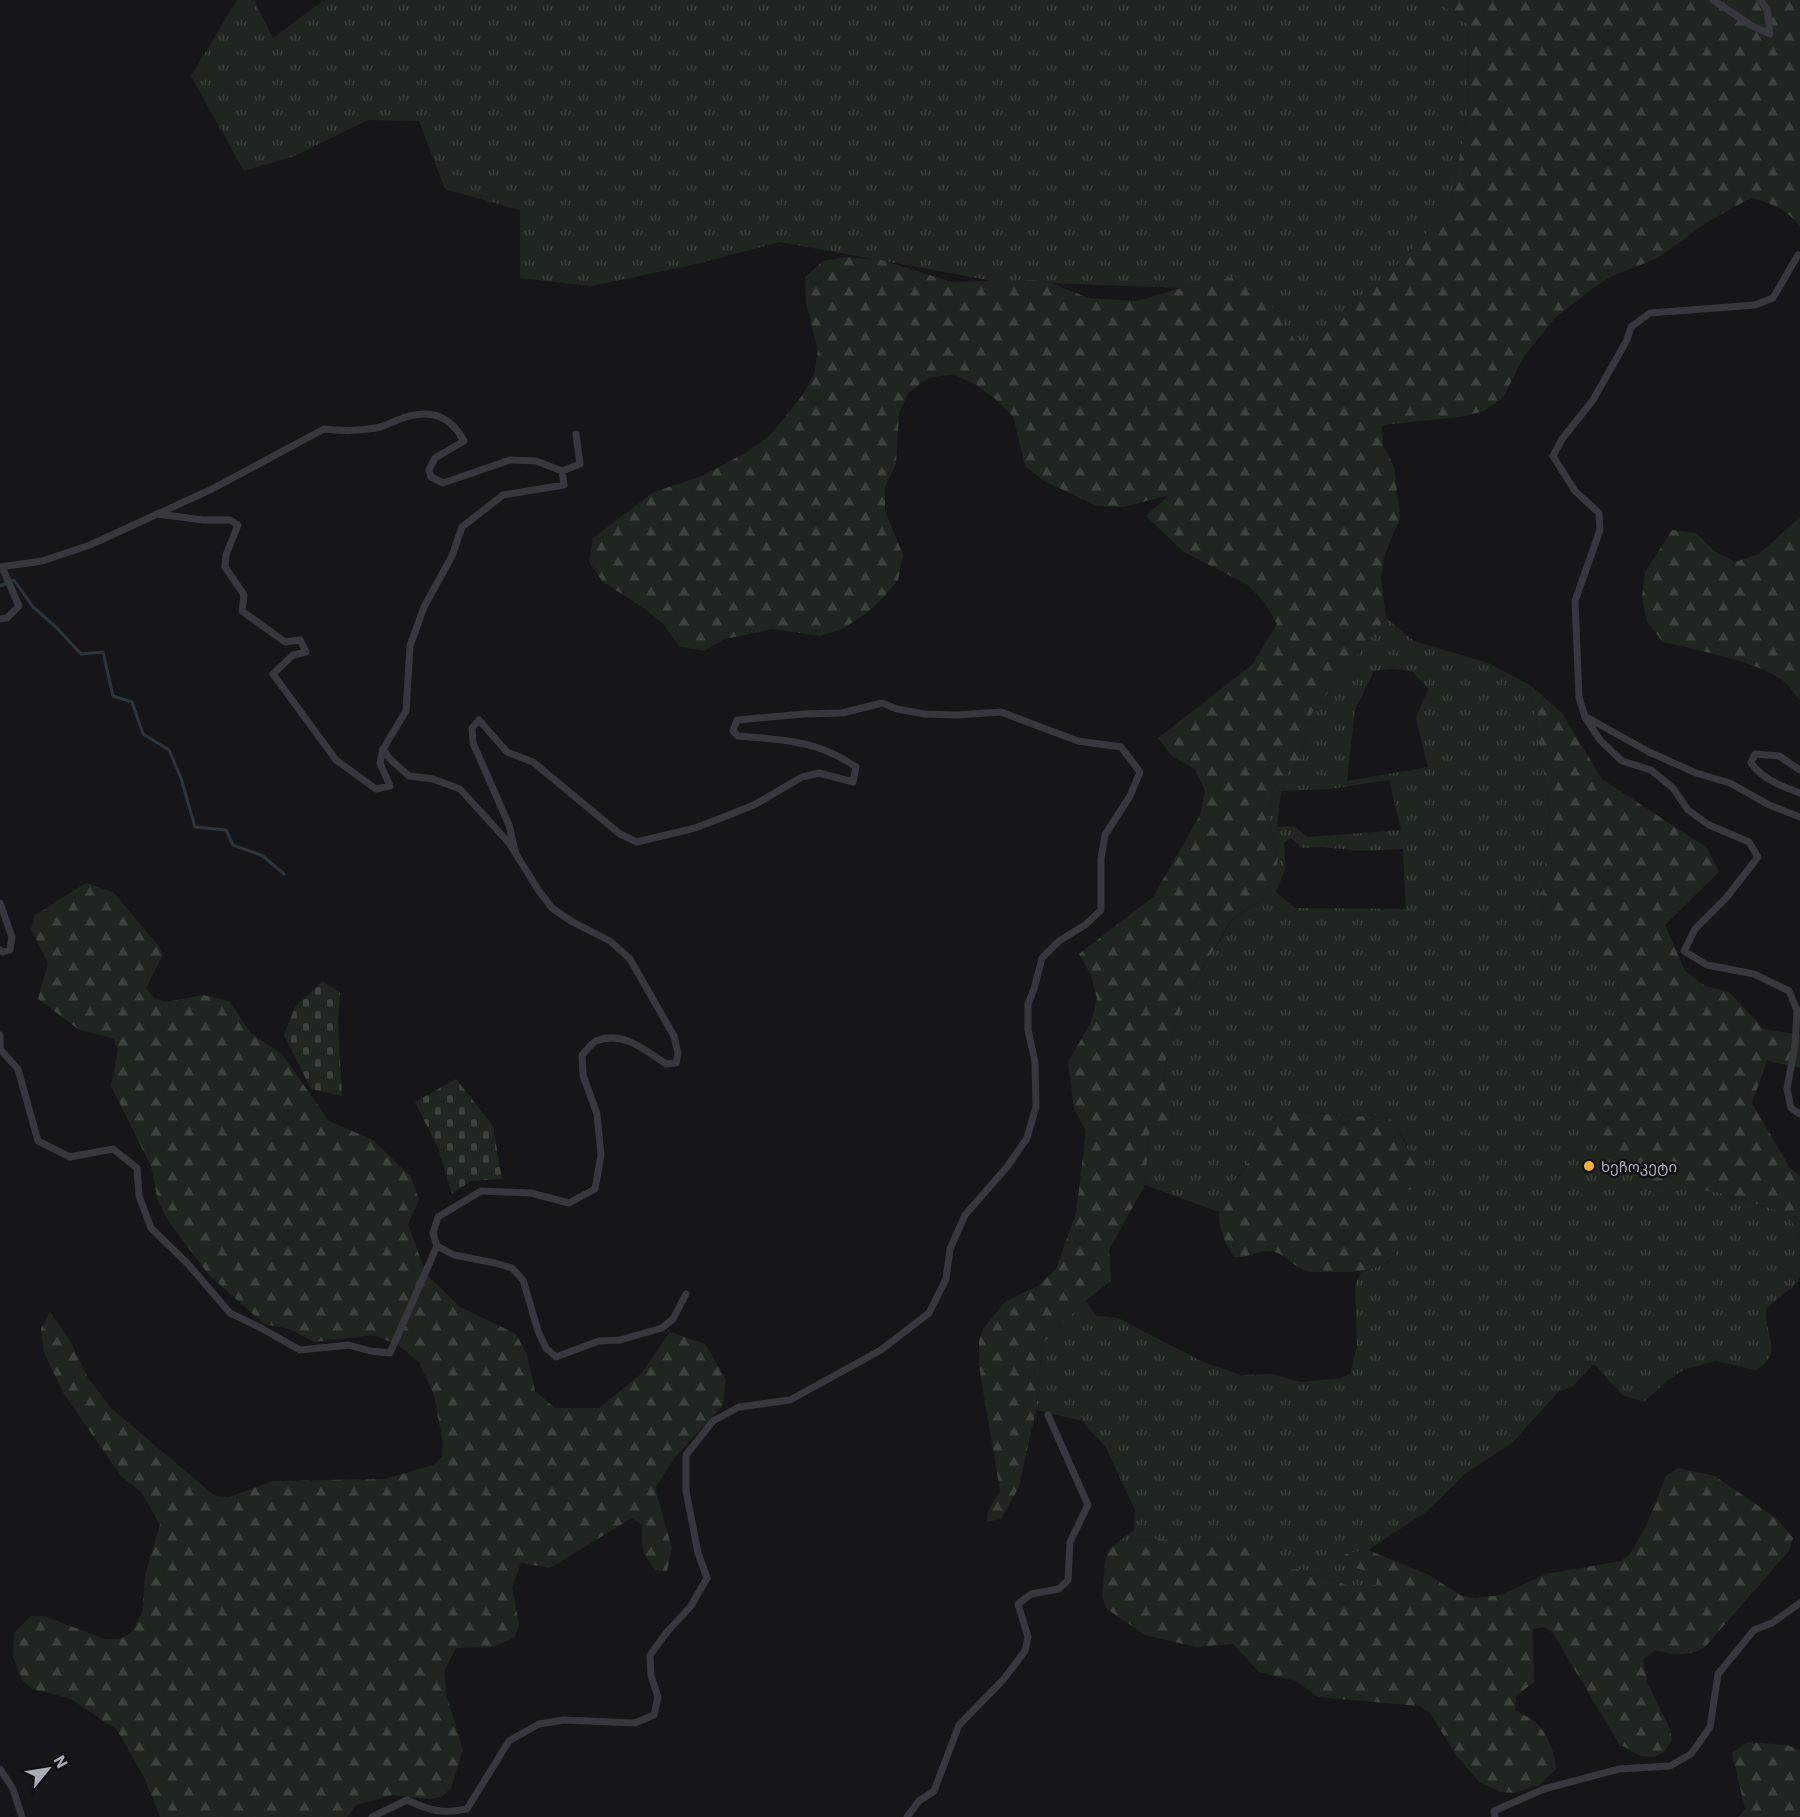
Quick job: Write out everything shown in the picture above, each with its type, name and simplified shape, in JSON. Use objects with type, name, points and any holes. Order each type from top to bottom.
[{"type":"street","points":[[1713,0],[1752,26],[1770,34],[1767,9],[1760,0]]},
{"type":"street","points":[[1798,255],[1773,298],[1755,305],[1650,313],[1631,327],[1627,340],[1593,400],[1562,439],[1553,456],[1575,491],[1599,513],[1600,530],[1575,601],[1579,697],[1585,717],[1600,740],[1622,761],[1651,770],[1673,788],[1688,810],[1709,825],[1749,842],[1758,856],[1726,898],[1695,929],[1684,951],[1707,965],[1754,974],[1789,990],[1797,1010],[1795,1045],[1787,1089],[1791,1108],[1800,1114]]},
{"type":"street","points":[[0,619],[7,618],[19,606],[1,567],[42,561],[90,545],[212,489],[324,429],[341,431],[377,428],[408,416],[435,413],[457,427],[464,441],[435,458],[429,470],[431,477],[443,483],[510,460],[536,461],[562,471],[580,464],[576,434]]},
{"type":"street","points":[[157,514],[203,520],[230,520],[238,525],[226,555],[225,567],[244,595],[242,611],[285,642],[300,640],[306,652],[293,655],[273,674],[336,760],[376,789],[390,786],[380,763],[383,749],[406,711],[410,646],[420,616],[452,556],[462,527],[503,495],[564,485],[562,471]]},
{"type":"street","points":[[372,1817],[407,1800],[426,1809],[447,1813],[467,1809],[509,1742],[539,1724],[564,1720],[635,1723],[654,1715],[658,1697],[651,1676],[650,1655],[667,1632],[692,1606],[707,1578],[698,1553],[686,1491],[686,1455],[712,1421],[739,1407],[790,1400],[881,1350],[929,1313],[946,1279],[950,1249],[965,1215],[1007,1167],[1027,1138],[1036,1107],[1035,1062],[1028,1030],[1028,1004],[1042,958],[1059,941],[1085,925],[1101,910],[1101,859],[1105,835],[1130,796],[1140,772],[1121,747],[1078,741],[1001,712],[957,715],[925,714],[897,709],[882,703],[842,713],[737,720],[733,731],[738,736],[801,742],[838,755],[856,767],[853,782],[819,773],[802,777],[754,805],[711,822],[637,842],[620,834],[533,762],[507,752],[479,720],[472,728],[473,743],[509,825],[516,854]]},
{"type":"street","points":[[1585,717],[1649,752],[1696,773],[1730,783],[1769,804],[1800,817]]},
{"type":"street","points":[[0,1035],[0,1050],[18,1069],[39,1141],[70,1157],[113,1149],[137,1168],[139,1196],[151,1228],[188,1264],[230,1313],[300,1350],[349,1345],[370,1351],[390,1353],[437,1246],[433,1233],[438,1217],[482,1191],[531,1193],[569,1203],[595,1189],[601,1155],[598,1124],[597,1114],[583,1075],[582,1055],[594,1042],[614,1038],[632,1041],[666,1064],[676,1063],[678,1053],[674,1036],[630,959],[610,941],[571,921],[552,908],[509,843],[460,789],[433,779],[409,776],[390,759],[383,749]]},
{"type":"street","points":[[1800,770],[1779,756],[1755,754],[1751,763],[1760,774],[1800,793]]},
{"type":"street","points":[[0,903],[12,937],[10,950],[3,952],[0,950]]},
{"type":"street","points":[[437,1246],[454,1255],[512,1268],[523,1281],[538,1332],[546,1348],[556,1357],[599,1341],[620,1340],[662,1328],[673,1319],[686,1294]]},
{"type":"street","points":[[906,1817],[919,1801],[933,1791],[960,1725],[1003,1680],[1025,1651],[1028,1637],[1018,1604],[1031,1594],[1059,1589],[1068,1580],[1070,1542],[1088,1505],[1048,1415]]},
{"type":"street","points":[[1495,1817],[1494,1810],[1544,1789],[1619,1769],[1670,1766],[1691,1754],[1710,1727],[1718,1674],[1754,1630],[1773,1623],[1800,1602]]},
{"type":"street","points":[[0,1769],[13,1789],[22,1817]]},
{"type":"green space","points":[[237,0],[254,0],[273,38],[324,0],[1434,0],[1469,25],[1468,111],[1450,208],[1377,286],[1304,354],[1250,276],[1181,288],[993,281],[780,242],[688,266],[591,286],[520,278],[520,210],[445,189],[419,121],[368,120],[292,157],[244,171],[191,76]]},
{"type":"green space","points":[[1434,0],[1800,0],[1800,226],[1778,207],[1751,198],[1709,221],[1656,259],[1612,276],[1555,318],[1524,356],[1503,398],[1484,411],[1460,417],[1382,425],[1383,445],[1394,467],[1400,518],[1385,554],[1381,578],[1386,618],[1312,713],[1299,760],[1273,788],[1268,816],[1278,858],[1275,885],[1268,896],[1232,919],[1184,999],[1166,1058],[1164,1085],[1173,1109],[1170,1121],[1149,1134],[1145,1185],[1109,1250],[1111,1281],[1086,1300],[1042,1344],[1036,1410],[1019,1487],[1001,1519],[987,1522],[988,1511],[1000,1491],[979,1366],[979,1341],[983,1329],[1006,1301],[1038,1286],[1056,1269],[1076,1213],[1086,1131],[1074,1109],[1068,1062],[1091,1022],[1097,999],[1091,975],[1079,954],[1153,897],[1200,815],[1205,791],[1195,769],[1173,757],[1158,738],[1252,665],[1277,624],[1265,603],[1248,585],[1184,552],[1146,516],[1169,495],[1124,507],[1097,506],[1044,481],[1025,466],[1013,416],[976,385],[953,374],[929,378],[909,392],[899,413],[896,464],[885,487],[885,511],[903,555],[898,580],[864,615],[842,629],[820,636],[773,629],[725,639],[704,651],[679,646],[664,625],[645,609],[602,581],[589,562],[593,538],[654,492],[702,476],[747,452],[769,436],[785,417],[801,397],[814,375],[818,350],[806,303],[805,277],[823,261],[846,257],[881,260],[952,282],[1043,280],[1089,298],[1137,301],[1181,288],[1263,271],[1251,276],[1304,354],[1377,286],[1450,208],[1468,111],[1469,25]]},
{"type":"green space","points":[[1800,517],[1800,701],[1786,683],[1776,676],[1745,663],[1663,642],[1647,622],[1642,597],[1645,572],[1672,530],[1696,533],[1714,551],[1735,562],[1759,554]]},
{"type":"green space","points":[[1386,618],[1414,641],[1488,663],[1530,685],[1550,811],[1541,908],[1618,983],[1621,1011],[1580,1064],[1576,1091],[1644,1183],[1718,1192],[1789,1214],[1800,1237],[1800,1277],[1797,1283],[1766,1309],[1771,1350],[1764,1364],[1755,1370],[1716,1361],[1685,1369],[1668,1380],[1644,1402],[1622,1395],[1594,1364],[1572,1387],[1559,1391],[1512,1443],[1466,1473],[1426,1512],[1368,1550],[1345,1554],[1378,1574],[1376,1586],[1352,1587],[1301,1569],[1286,1570],[1277,1561],[1234,1543],[1155,1539],[1118,1542],[1134,1530],[1135,1510],[1106,1448],[1082,1421],[1036,1410],[1042,1344],[1086,1300],[1096,1316],[1118,1318],[1201,1361],[1241,1375],[1271,1374],[1300,1382],[1341,1378],[1350,1374],[1357,1346],[1355,1285],[1361,1272],[1389,1262],[1397,1243],[1397,1222],[1407,1145],[1391,1120],[1381,1115],[1351,1117],[1289,1112],[1278,1116],[1264,1134],[1243,1171],[1236,1178],[1221,1203],[1219,1212],[1145,1185],[1149,1134],[1170,1121],[1173,1109],[1164,1085],[1166,1058],[1184,999],[1233,919],[1268,896],[1278,858],[1268,816],[1273,788],[1299,760],[1312,713]],"holes":[[[1391,669],[1412,671],[1428,689],[1416,718],[1428,767],[1347,781],[1355,710],[1374,671]],[[1389,780],[1401,830],[1307,837],[1295,826],[1277,827],[1281,791],[1330,789]],[[1291,838],[1302,848],[1321,847],[1362,851],[1403,849],[1406,909],[1295,908],[1276,892],[1285,870],[1284,842]]]},
{"type":"green space","points":[[1530,685],[1562,713],[1602,779],[1707,848],[1719,872],[1665,925],[1685,971],[1705,986],[1729,992],[1764,1029],[1800,1035],[1800,1068],[1767,1061],[1752,1103],[1790,1168],[1800,1176],[1800,1237],[1789,1214],[1718,1192],[1644,1183],[1590,1133],[1576,1091],[1580,1063],[1621,1011],[1618,983],[1541,908],[1550,811]]},
{"type":"green space","points":[[86,883],[113,892],[158,945],[163,955],[146,988],[154,998],[165,1002],[203,995],[229,1001],[251,1033],[282,1054],[329,1121],[373,1140],[411,1177],[419,1200],[408,1224],[426,1274],[460,1307],[516,1334],[527,1355],[535,1391],[555,1408],[599,1408],[641,1374],[670,1332],[705,1344],[726,1379],[723,1405],[676,1456],[655,1488],[672,1548],[667,1572],[655,1570],[650,1563],[643,1549],[642,1525],[632,1518],[550,1568],[521,1563],[512,1587],[519,1624],[515,1637],[493,1647],[456,1648],[444,1671],[447,1696],[463,1750],[451,1788],[441,1797],[429,1799],[392,1795],[356,1805],[347,1817],[160,1817],[144,1777],[117,1730],[71,1699],[32,1689],[23,1681],[13,1657],[14,1633],[31,1616],[43,1616],[106,1639],[119,1639],[131,1633],[142,1613],[145,1576],[160,1524],[141,1492],[121,1476],[64,1394],[44,1353],[41,1328],[50,1312],[71,1342],[88,1378],[112,1409],[215,1496],[229,1497],[273,1481],[385,1479],[433,1465],[442,1457],[443,1444],[434,1395],[419,1362],[398,1345],[374,1335],[314,1342],[289,1329],[264,1324],[209,1275],[169,1222],[158,1202],[151,1166],[111,1086],[118,1050],[114,1039],[78,1029],[38,999],[48,963],[31,929],[34,916]]},
{"type":"green space","points":[[323,981],[340,993],[338,1021],[342,1096],[311,1089],[284,1035],[295,1007]]},
{"type":"green space","points":[[456,1079],[493,1126],[502,1179],[471,1181],[452,1194],[438,1148],[415,1102]]},
{"type":"green space","points":[[1289,1112],[1351,1117],[1381,1115],[1391,1120],[1397,1127],[1419,1171],[1413,1189],[1402,1191],[1396,1254],[1390,1260],[1366,1270],[1320,1272],[1302,1269],[1282,1255],[1270,1251],[1234,1257],[1221,1230],[1219,1213],[1222,1201],[1271,1124],[1279,1116]]},
{"type":"green space","points":[[1678,1468],[1715,1476],[1776,1518],[1793,1538],[1789,1551],[1704,1648],[1692,1653],[1680,1654],[1656,1650],[1643,1659],[1648,1684],[1670,1729],[1672,1741],[1664,1752],[1654,1757],[1641,1756],[1619,1744],[1554,1635],[1545,1627],[1533,1629],[1534,1682],[1516,1696],[1515,1710],[1533,1720],[1544,1732],[1554,1756],[1556,1769],[1538,1786],[1514,1793],[1501,1792],[1479,1782],[1456,1755],[1430,1713],[1419,1706],[1318,1697],[1296,1681],[1259,1672],[1233,1644],[1196,1647],[1145,1635],[1107,1609],[1102,1597],[1105,1561],[1109,1549],[1118,1542],[1155,1539],[1234,1543],[1277,1561],[1286,1570],[1301,1569],[1352,1587],[1376,1585],[1378,1574],[1343,1565],[1345,1554],[1368,1550],[1429,1575],[1462,1596],[1476,1598],[1501,1595],[1546,1574],[1621,1561],[1630,1554],[1648,1522],[1666,1476]]},
{"type":"green space","points":[[1748,1742],[1787,1745],[1800,1750],[1800,1817],[1738,1817],[1745,1809],[1732,1753]]},
{"type":"waterway","points":[[0,586],[14,580],[33,607],[56,627],[81,654],[103,652],[113,696],[132,702],[143,734],[169,750],[181,778],[195,827],[226,830],[233,845],[263,856],[284,874]]},
{"type":"place","name":"ხეჩოკეტი","points":[[1589,1166]]}]
